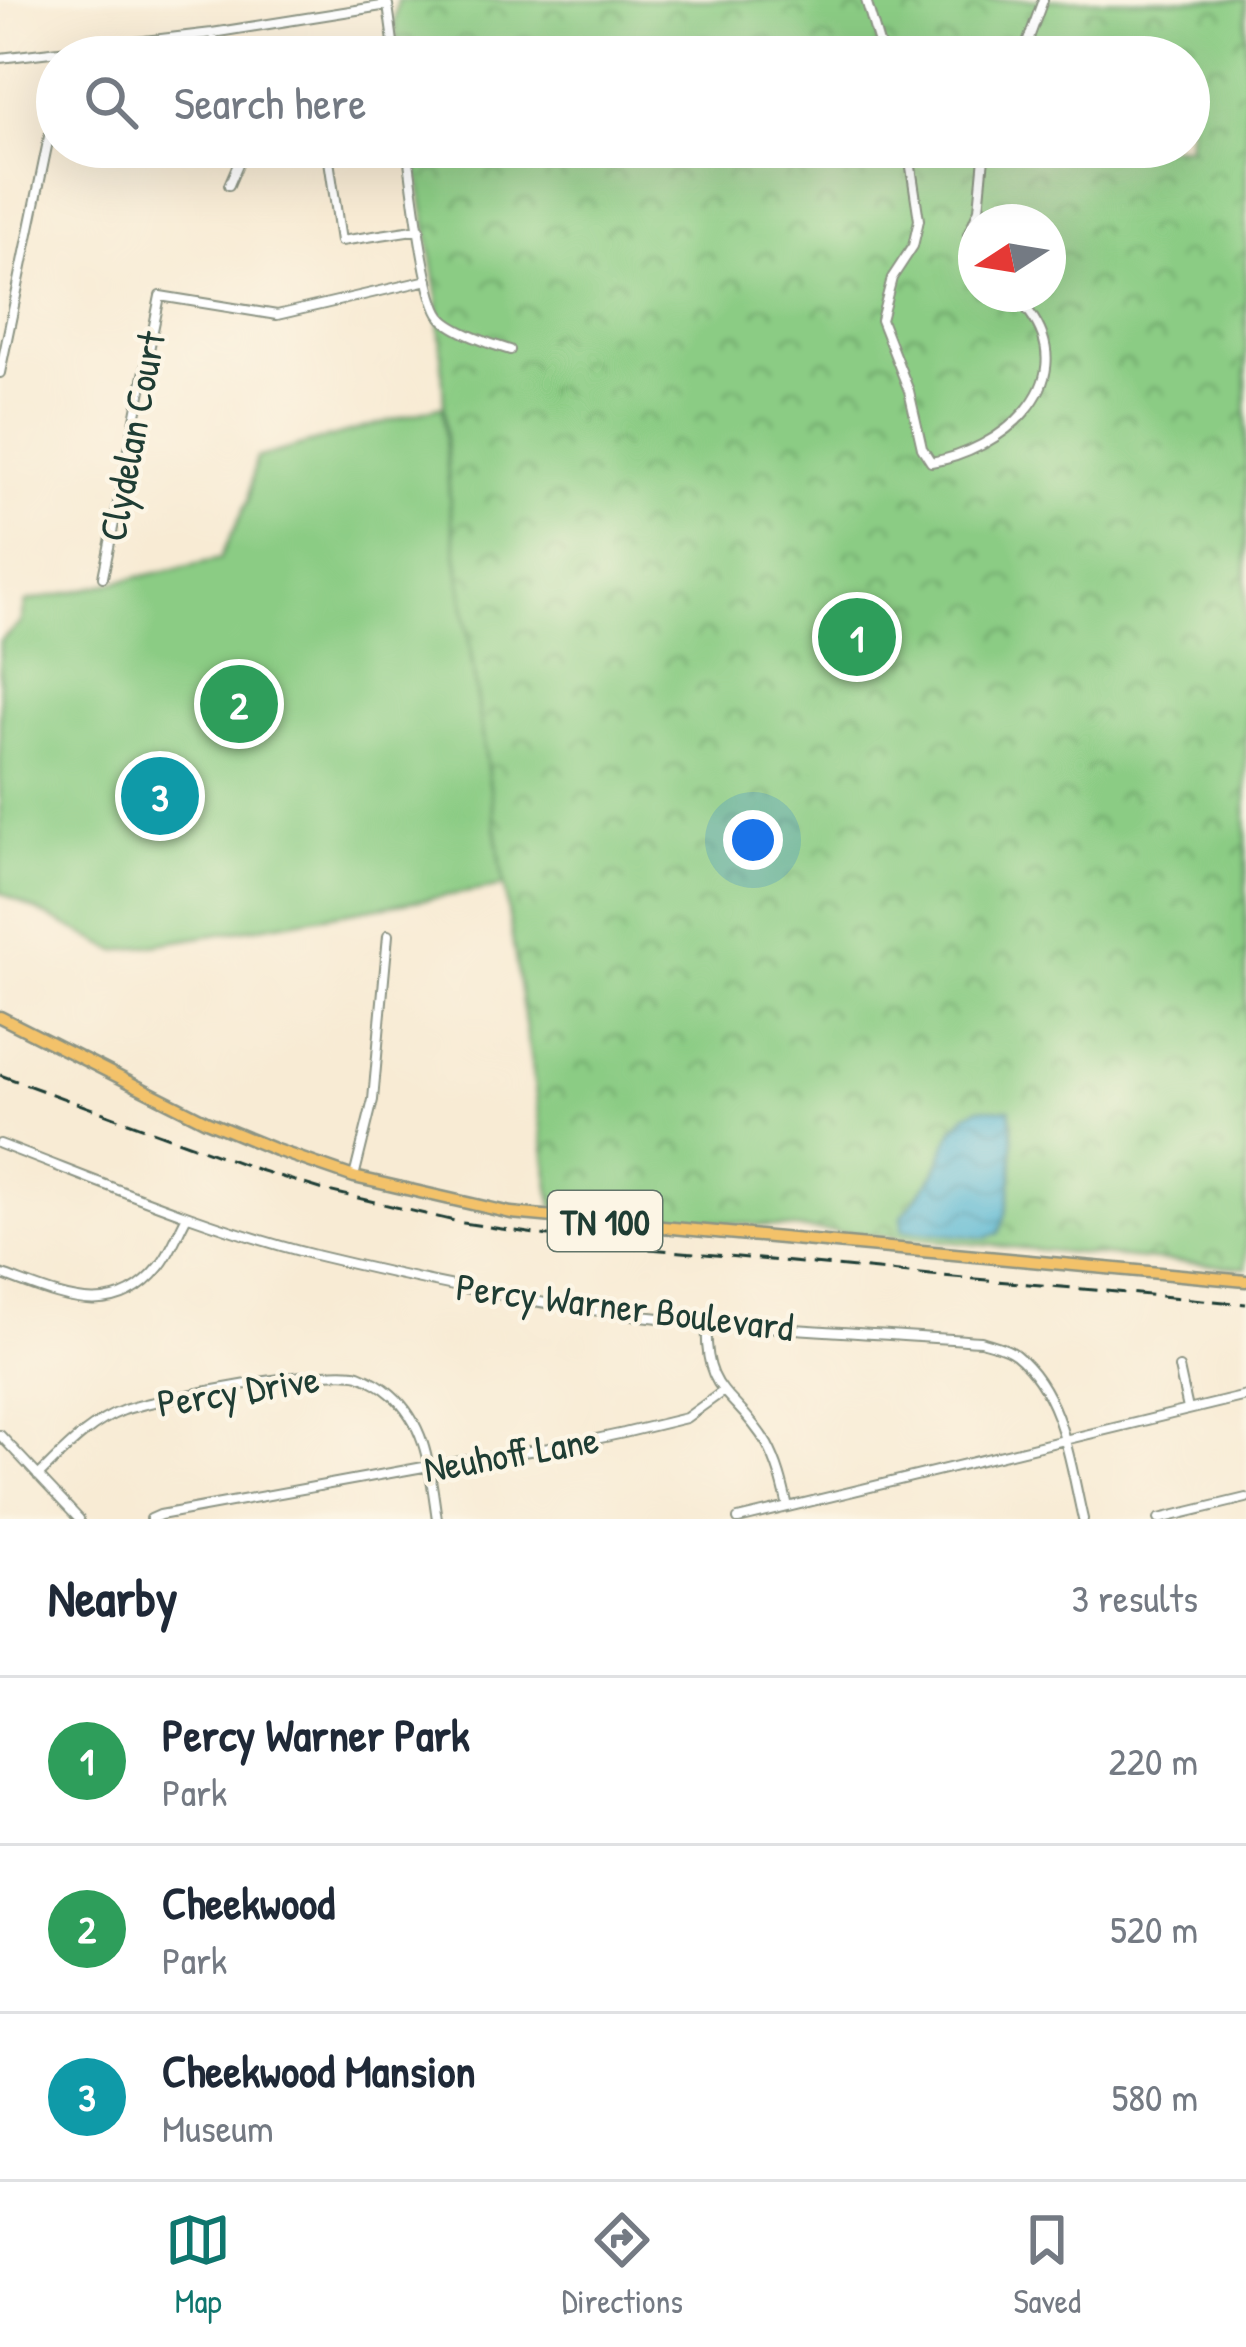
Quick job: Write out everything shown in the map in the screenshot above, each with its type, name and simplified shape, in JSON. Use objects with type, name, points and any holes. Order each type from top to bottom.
[{"type":"main road","name":"TN 100","points":[[0,1017],[206,1121],[276,1150],[354,1177],[511,1213],[1246,1281]]},
{"type":"street","points":[[866,0],[877,36]]},
{"type":"street","points":[[1030,36],[1043,0]]},
{"type":"street","points":[[191,36],[390,2],[393,36]]},
{"type":"street","points":[[0,58],[36,56]]},
{"type":"street","points":[[0,374],[43,168]]},
{"type":"street","points":[[229,185],[236,168]]},
{"type":"street","points":[[330,168],[341,241],[420,229]]},
{"type":"street","points":[[410,168],[428,280],[440,317],[469,335],[510,350]]},
{"type":"street","points":[[911,168],[919,220],[913,246],[892,278],[881,320],[909,391],[922,448],[931,462],[971,452],[1004,432],[1033,405],[1047,359],[1045,340],[1030,312]]},
{"type":"street","points":[[979,204],[983,168]]},
{"type":"street","name":"Clydelan Court","points":[[103,577],[160,296],[277,315],[428,280]]},
{"type":"street","points":[[354,1177],[373,1100],[388,935]]},
{"type":"street","name":"Percy Warner Boulevard","points":[[0,1144],[187,1216],[314,1255],[445,1285],[574,1307],[981,1341],[1012,1351],[1033,1372],[1053,1404],[1083,1519]]},
{"type":"street","points":[[0,1274],[79,1302],[105,1301],[132,1292],[160,1266],[187,1216]]},
{"type":"street","points":[[707,1321],[711,1372],[766,1443],[788,1507]]},
{"type":"street","points":[[1179,1368],[1188,1409]]},
{"type":"street","name":"Percy Drive","points":[[38,1476],[86,1430],[123,1411],[182,1396],[326,1373],[357,1375],[388,1391],[412,1416],[423,1440],[437,1519]]},
{"type":"street","name":"Neuhoff Lane","points":[[151,1519],[429,1466],[563,1446],[686,1418],[722,1392]]},
{"type":"street","points":[[737,1519],[1246,1396]]},
{"type":"street","points":[[0,1435],[79,1519]]},
{"type":"street","points":[[1159,1519],[1246,1498]]},
{"type":"green space","points":[[398,0],[1246,0],[1246,1268],[553,1207],[450,508],[438,298],[417,168],[1210,168],[1210,36],[396,36]]},
{"type":"green space","points":[[443,406],[450,508],[504,886],[117,951],[0,892],[0,641],[21,623],[26,602],[220,559],[248,501],[256,458]]},
{"type":"water","points":[[979,1108],[1010,1109],[1012,1172],[999,1233],[986,1238],[902,1230],[902,1216],[934,1175],[953,1129]]},
{"type":"railway","points":[[0,1075],[259,1170],[463,1223],[607,1245],[1246,1304]]},
{"type":"place","name":"Percy Warner Park","points":[[857,637]]},
{"type":"place","name":"Cheekwood","points":[[239,704]]},
{"type":"place","name":"Cheekwood Mansion","points":[[160,796]]}]
